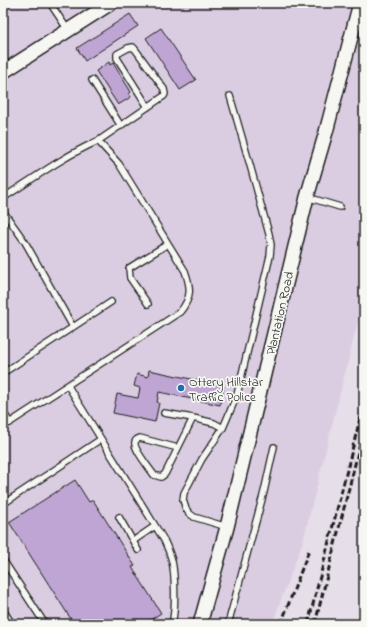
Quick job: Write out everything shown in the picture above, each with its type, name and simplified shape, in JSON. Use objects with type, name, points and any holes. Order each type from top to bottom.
[{"type":"street","points":[[3,72],[111,3]]},
{"type":"street","name":"Plantation Road","points":[[200,624],[227,527],[307,198],[360,3]]},
{"type":"lane","points":[[50,3],[68,31]]},
{"type":"lane","points":[[3,198],[81,148],[98,141],[121,126],[164,96],[164,89],[134,48],[128,48],[117,54],[117,58],[148,107]]},
{"type":"lane","points":[[92,80],[121,126]]},
{"type":"lane","points":[[227,527],[194,517],[189,514],[183,500],[184,493],[202,460],[223,428],[237,395],[270,256],[271,245],[230,96]]},
{"type":"lane","points":[[3,427],[180,312],[185,306],[190,293],[190,283],[185,271],[119,164],[98,141]]},
{"type":"lane","points":[[307,198],[340,206]]},
{"type":"lane","points":[[3,211],[25,242],[73,327]]},
{"type":"lane","points":[[148,304],[130,278],[129,268],[168,244]]},
{"type":"lane","points":[[3,373],[111,302]]},
{"type":"lane","points":[[68,386],[169,550],[172,562],[174,610],[172,624]]},
{"type":"lane","points":[[3,412],[10,423]]},
{"type":"lane","points":[[164,413],[214,423],[223,428]]},
{"type":"lane","points":[[178,448],[140,438],[136,440],[135,443],[136,448],[154,475],[159,477],[164,474],[178,448],[193,418]]},
{"type":"lane","points":[[3,504],[101,439]]},
{"type":"lane","points":[[228,624],[264,492],[274,447]]},
{"type":"lane","points":[[119,517],[138,550]]},
{"type":"lane","points":[[133,541],[155,526]]},
{"type":"lane","points":[[3,560],[45,624]]},
{"type":"lane","points":[[3,610],[12,624]]},
{"type":"shaded area","points":[[3,3],[364,3],[364,297],[303,541],[272,624],[3,624]]},
{"type":"building","points":[[130,14],[138,26],[85,61],[77,48]]},
{"type":"building","points":[[161,28],[196,80],[180,90],[146,38]]},
{"type":"building","points":[[109,62],[110,65],[113,63],[131,92],[129,94],[131,97],[118,105],[96,71]]},
{"type":"building","points":[[149,370],[224,386],[220,405],[159,392],[157,402],[159,403],[155,422],[113,413],[117,394],[138,398],[140,388],[134,386],[137,374],[148,377]]},
{"type":"building","points":[[75,480],[89,502],[93,500],[135,566],[132,567],[161,613],[144,624],[74,624],[9,522]]},
{"type":"building","points":[[354,620],[364,622],[364,624],[353,624]]},
{"type":"railway","points":[[308,624],[364,403]]},
{"type":"railway","points":[[315,624],[364,428]]},
{"type":"railway","points":[[281,624],[309,550]]},
{"type":"place","name":"Ottery Hillstar Traffic Police","points":[[181,388]]}]
